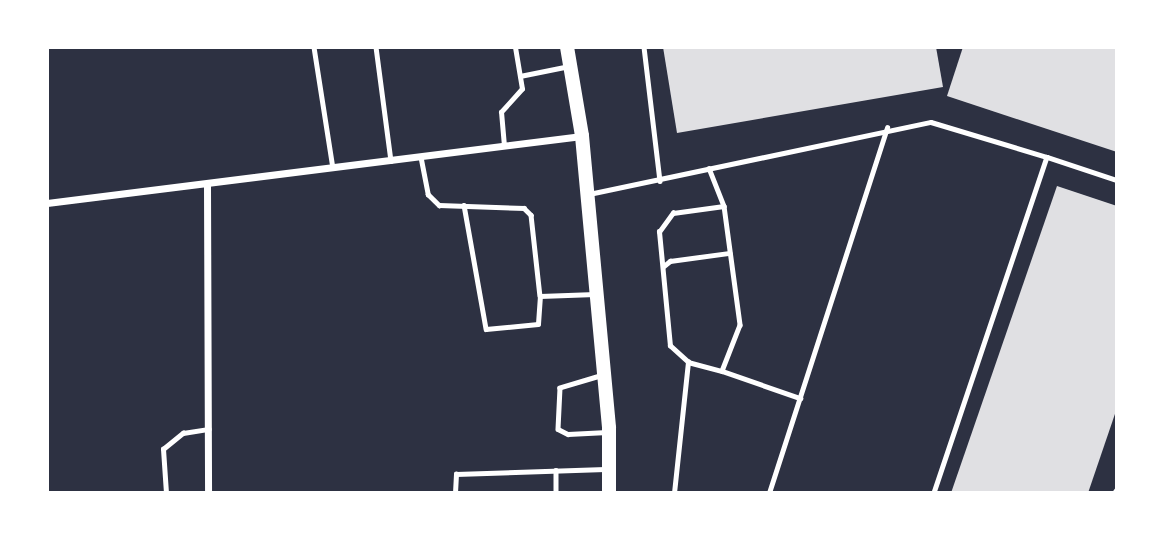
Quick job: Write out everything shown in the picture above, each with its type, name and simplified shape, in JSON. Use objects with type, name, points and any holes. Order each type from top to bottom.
[{"type":"main road","points":[[567,47],[582,136],[610,432],[610,493]]},
{"type":"street","points":[[47,203],[207,186],[582,136]]},
{"type":"street","points":[[207,186],[208,493]]},
{"type":"lane","points":[[314,47],[333,169]]},
{"type":"lane","points":[[376,47],[391,161]]},
{"type":"lane","points":[[505,146],[501,112],[522,89],[515,47]]},
{"type":"lane","points":[[644,47],[660,181]]},
{"type":"lane","points":[[520,76],[570,66]]},
{"type":"lane","points":[[587,195],[660,181],[887,128],[931,122],[1117,180]]},
{"type":"lane","points":[[769,493],[887,128]]},
{"type":"lane","points":[[421,157],[433,201],[464,205],[513,204],[531,215],[540,296],[538,324],[486,329],[464,205]]},
{"type":"lane","points":[[934,493],[1047,157]]},
{"type":"lane","points":[[709,168],[724,206],[740,325],[722,371]]},
{"type":"lane","points":[[724,206],[673,213],[662,222],[664,266],[660,276],[670,346],[688,362],[800,398]]},
{"type":"lane","points":[[664,266],[670,261],[729,253]]},
{"type":"lane","points":[[540,296],[596,294]]},
{"type":"lane","points":[[674,493],[688,362]]},
{"type":"lane","points":[[604,375],[560,388],[558,429],[568,435],[610,432]]},
{"type":"lane","points":[[166,493],[163,449],[183,433],[209,429]]},
{"type":"lane","points":[[456,493],[456,474],[610,469]]},
{"type":"lane","points":[[556,470],[556,493]]},
{"type":"building","points":[[663,47],[936,47],[943,87],[677,133]]},
{"type":"building","points":[[963,47],[1117,47],[1117,152],[947,96]]},
{"type":"building","points":[[1057,186],[1117,206],[1117,408],[1088,493],[951,493]]}]
